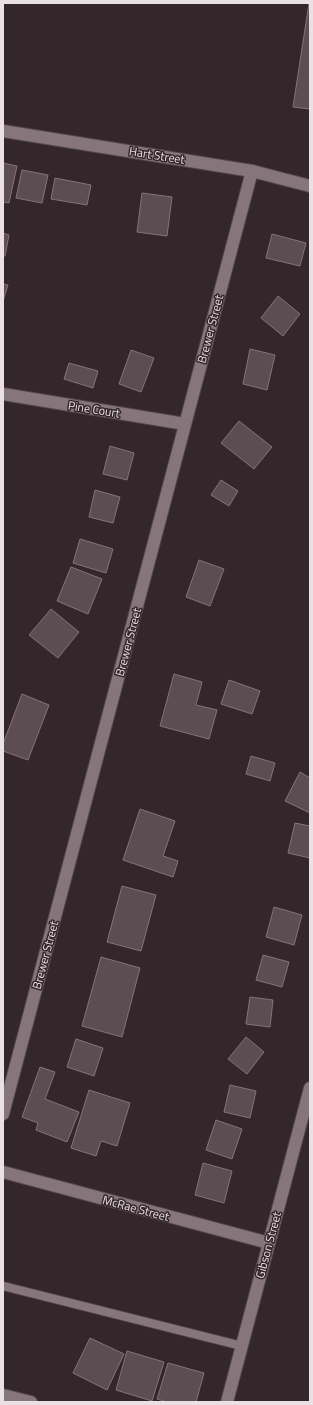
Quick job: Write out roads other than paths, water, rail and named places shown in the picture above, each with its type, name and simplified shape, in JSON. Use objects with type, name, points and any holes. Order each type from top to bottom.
[{"type":"street","name":"Hart Street","points":[[3,131],[252,171],[310,186]]},
{"type":"street","name":"Brewer Street","points":[[3,1114],[252,171]]},
{"type":"street","name":"Pine Court","points":[[3,394],[185,424]]},
{"type":"street","name":"Gibson Street","points":[[227,1402],[310,1088]]},
{"type":"street","name":"McRae Street","points":[[3,1172],[269,1243]]},
{"type":"street","points":[[3,1395],[31,1402]]},
{"type":"lane","points":[[3,1286],[242,1346]]}]
